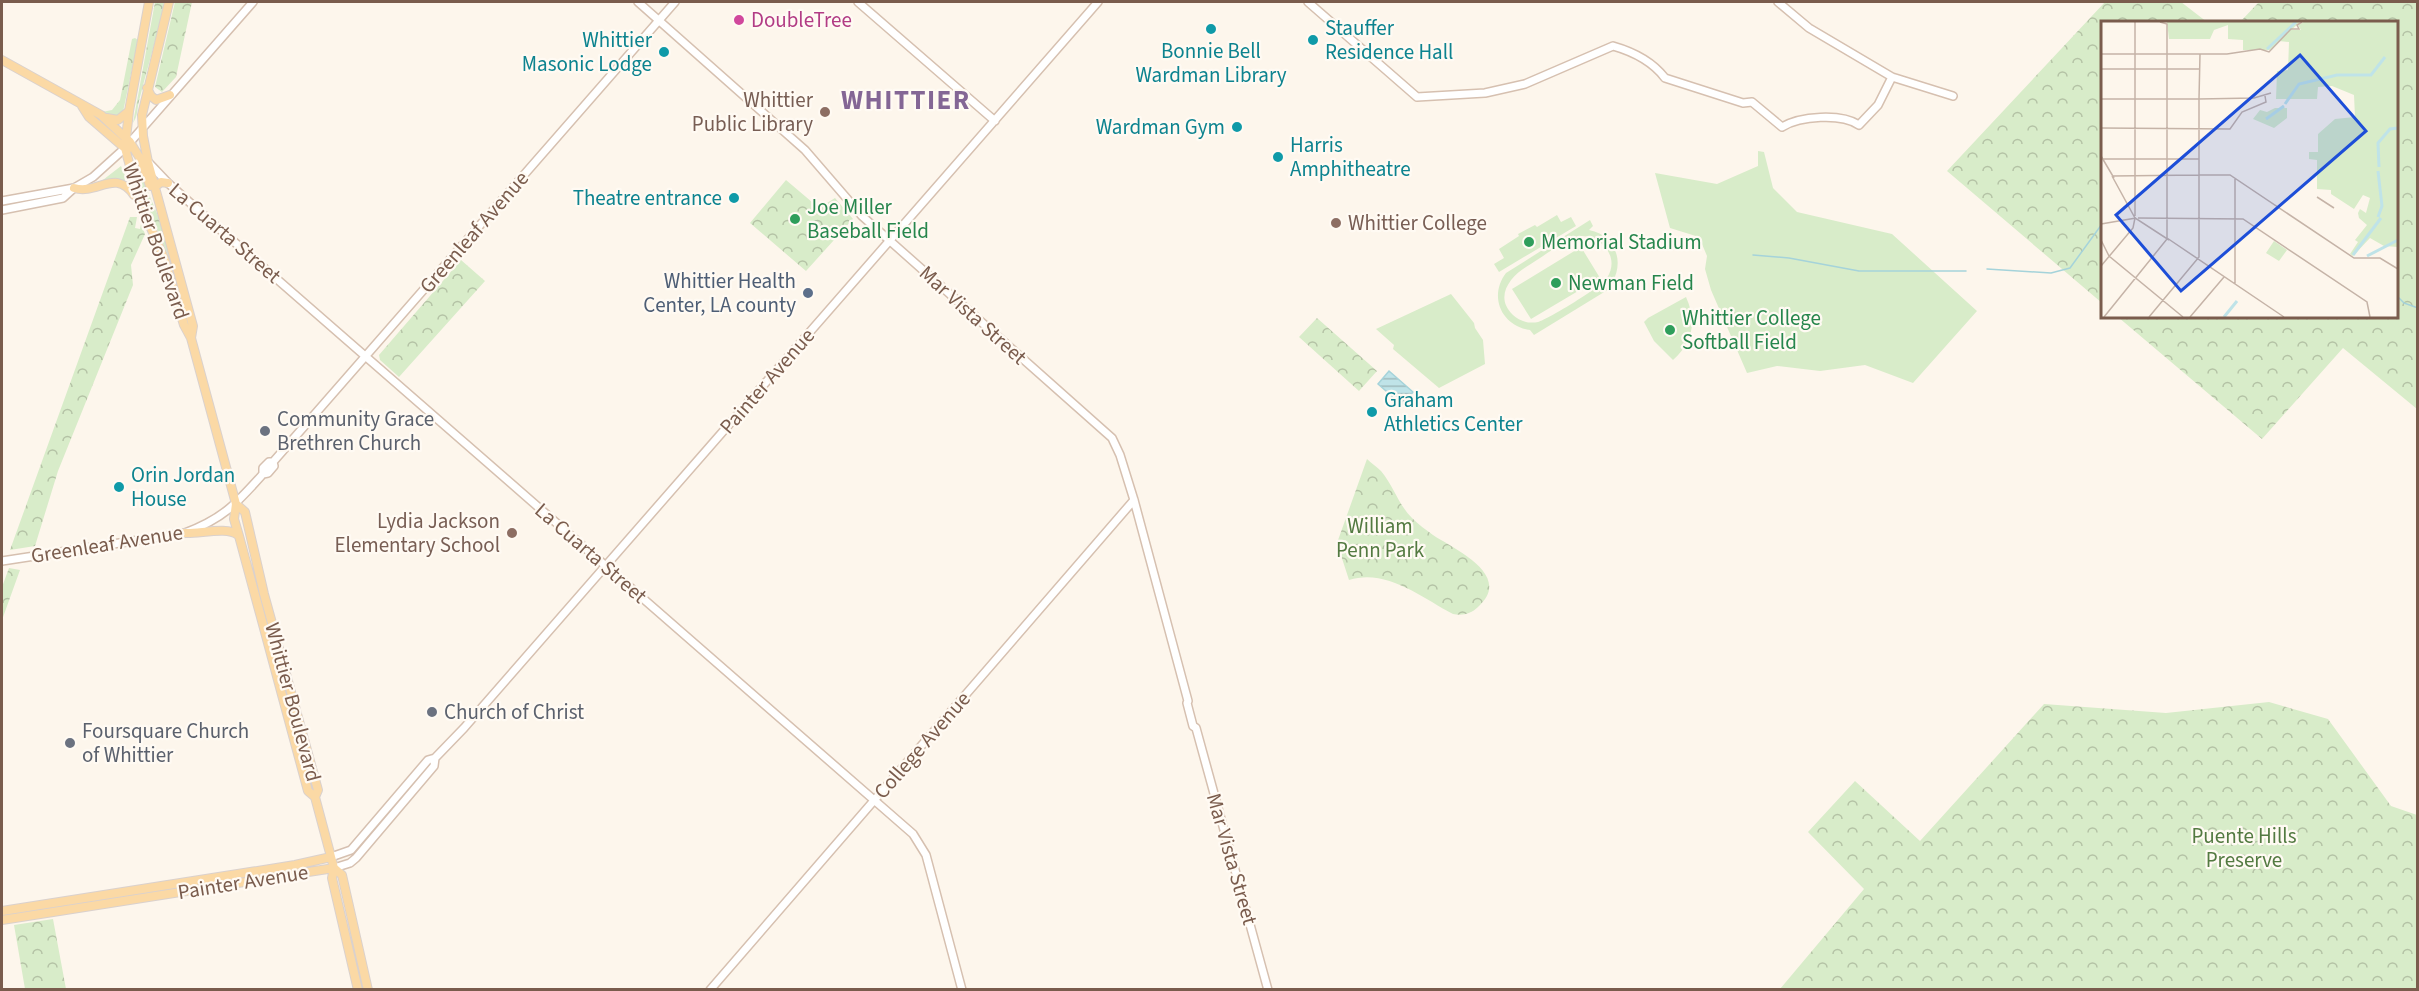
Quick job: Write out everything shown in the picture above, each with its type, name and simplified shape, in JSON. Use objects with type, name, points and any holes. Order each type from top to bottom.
[{"type":"main road","name":"Whittier Boulevard","points":[[150,2],[129,111],[127,143],[140,203],[164,258],[184,325],[191,338],[236,504],[234,519],[308,792],[315,798],[331,856],[334,868],[332,878],[358,990]]},
{"type":"main road","name":"Whittier Boulevard","points":[[169,2],[158,56],[147,88],[142,127],[153,187],[158,197],[193,326],[191,338]]},
{"type":"main road","points":[[2,60],[112,120],[118,120],[129,111]]},
{"type":"main road","points":[[147,88],[152,98],[156,100],[170,95]]},
{"type":"main road","points":[[81,105],[89,117],[127,143]]},
{"type":"main road","points":[[101,115],[127,143],[153,187],[161,182],[168,183]]},
{"type":"main road","points":[[74,188],[83,191],[115,182],[127,186],[140,203]]},
{"type":"main road","name":"Whittier Boulevard","points":[[236,504],[245,512],[264,594],[318,790],[315,798]]},
{"type":"main road","points":[[185,532],[197,534],[228,530],[239,536]]},
{"type":"main road","name":"Painter Avenue","points":[[2,911],[305,863],[331,856]]},
{"type":"main road","name":"Whittier Boulevard","points":[[334,868],[342,875],[368,990]]},
{"type":"main road","name":"Painter Avenue","points":[[2,920],[334,868]]},
{"type":"main road","points":[[144,897],[148,893],[166,890],[170,885]]},
{"type":"street","points":[[2,210],[63,198],[74,188],[93,177],[142,127],[253,2]]},
{"type":"street","name":"Mar Vista Street","points":[[638,2],[805,150],[853,207],[1112,438],[1120,455],[1134,501],[1188,701],[1191,702],[1196,728],[1268,990]]},
{"type":"street","name":"Greenleaf Avenue","points":[[2,561],[185,532],[220,517],[236,504],[263,474],[263,468],[269,462],[273,462],[675,2]]},
{"type":"street","points":[[858,2],[995,121]]},
{"type":"street","name":"Painter Avenue","points":[[331,856],[351,850],[428,760],[435,758],[464,728],[1098,2]]},
{"type":"street","points":[[1308,2],[1417,97],[1485,93],[1517,86],[1613,46],[1646,60],[1665,78],[1743,103],[1752,102],[1782,127],[1802,120],[1841,118],[1860,125],[1878,105],[1892,77]]},
{"type":"street","points":[[1778,2],[1809,28],[1892,77],[1953,96]]},
{"type":"street","name":"La Cuarta Street","points":[[148,162],[168,183],[913,834],[926,855],[962,990]]},
{"type":"street","points":[[2,201],[74,188]]},
{"type":"street","name":"College Avenue","points":[[710,990],[1134,501]]},
{"type":"street","name":"Painter Avenue","points":[[334,868],[350,863],[356,858],[434,766],[435,758]]},
{"type":"green space","points":[[155,2],[164,2],[137,115],[133,123]]},
{"type":"green space","points":[[175,2],[192,2],[176,77],[162,92],[155,87]]},
{"type":"green space","points":[[2105,2],[2181,2],[2206,21],[2101,21],[2101,302],[1947,171]]},
{"type":"green space","points":[[2259,2],[2418,2],[2417,409],[2343,348],[2262,439],[2119,318],[2398,318],[2398,21],[2241,21]]},
{"type":"green space","points":[[132,39],[138,40],[123,112],[117,117],[107,115],[102,112],[112,110],[120,100]]},
{"type":"green space","points":[[1758,151],[1764,152],[1773,188],[1797,212],[1892,234],[1977,311],[1913,383],[1865,365],[1820,371],[1777,366],[1747,373],[1711,290],[1705,269],[1707,256],[1699,237],[1670,228],[1655,173],[1717,184],[1758,166]]},
{"type":"green space","points":[[136,164],[162,225],[173,267],[142,194]]},
{"type":"green space","points":[[121,166],[126,178],[124,181],[112,179],[99,183]]},
{"type":"green space","points":[[786,180],[819,208],[835,198],[853,219],[806,271],[750,223]]},
{"type":"green space","name":"Memorial Stadium","points":[[1557,215],[1561,222],[1571,217],[1576,226],[1499,272],[1494,264],[1504,258],[1499,249],[1519,236],[1518,234],[1535,225],[1537,227]]},
{"type":"green space","points":[[130,217],[137,217],[135,228],[140,229],[141,224],[145,234],[131,265],[133,285],[58,471],[35,546],[10,550]]},
{"type":"green space","points":[[1590,220],[1593,226],[1589,230],[1605,237],[1611,243],[1618,266],[1612,283],[1614,286],[1534,335],[1530,330],[1512,323],[1501,309],[1498,291],[1506,273]],"holes":[[[1582,236],[1590,237],[1603,244],[1610,256],[1612,263],[1607,278],[1575,302],[1538,322],[1524,322],[1513,315],[1507,308],[1505,295],[1506,288],[1515,276],[1568,241]]]},
{"type":"green space","name":"Newman Field","points":[[1581,247],[1600,278],[1531,319],[1512,289]]},
{"type":"green space","points":[[461,260],[485,281],[399,377],[380,360],[379,355]]},
{"type":"green space","points":[[1451,294],[1474,323],[1483,340],[1485,364],[1439,388],[1393,349],[1394,345],[1376,329]]},
{"type":"green space","name":"Whittier College Softball Field","points":[[1686,297],[1691,314],[1691,331],[1685,346],[1673,360],[1654,341],[1644,322]]},
{"type":"green space","points":[[1317,318],[1377,371],[1359,391],[1299,337]]},
{"type":"green space","name":"William Penn Park","points":[[1367,459],[1385,476],[1412,518],[1433,535],[1466,555],[1485,574],[1489,584],[1487,595],[1478,607],[1466,614],[1453,614],[1390,581],[1363,577],[1349,580],[1337,543]]},
{"type":"green space","points":[[9,568],[20,570],[2,620],[2,587]]},
{"type":"green space","name":"Puente Hills Preserve","points":[[2269,702],[2328,719],[2391,806],[2417,815],[2417,989],[1780,989],[1864,889],[1808,832],[1855,781],[1920,841],[2044,704],[2166,713]]},
{"type":"green space","points":[[53,919],[66,989],[25,989],[14,925]]},
{"type":"water","points":[[1389,371],[1413,392],[1402,405],[1378,384]]},
{"type":"waterway","points":[[1987,269],[2051,273],[2070,268],[2101,225]]},
{"type":"waterway","points":[[1753,255],[1789,258],[1859,271],[1966,271]]},
{"type":"waterway","points":[[2398,297],[2404,303],[2418,308]]},
{"type":"place","name":"DoubleTree","points":[[739,20]]},
{"type":"place","name":"Bonnie Bell Wardman Library","points":[[1211,29]]},
{"type":"place","name":"Stauffer Residence Hall","points":[[1313,40]]},
{"type":"place","name":"Whittier Masonic Lodge","points":[[664,52]]},
{"type":"place","name":"Whittier Public Library","points":[[825,112]]},
{"type":"place","name":"Wardman Gym","points":[[1237,127]]},
{"type":"place","name":"Harris Amphitheatre","points":[[1278,157]]},
{"type":"place","name":"Theatre entrance","points":[[734,198]]},
{"type":"place","name":"Joe Miller Baseball Field","points":[[795,219]]},
{"type":"place","name":"Whittier College","points":[[1336,223]]},
{"type":"place","name":"Memorial Stadium","points":[[1529,242]]},
{"type":"place","name":"Newman Field","points":[[1556,283]]},
{"type":"place","name":"Whittier Health Center, LA county","points":[[808,293]]},
{"type":"place","name":"Whittier College Softball Field","points":[[1670,330]]},
{"type":"place","name":"Graham Athletics Center","points":[[1372,412]]},
{"type":"place","name":"Community Grace Brethren Church","points":[[265,431]]},
{"type":"place","name":"Orin Jordan House","points":[[119,487]]},
{"type":"place","name":"Lydia Jackson Elementary School","points":[[512,533]]},
{"type":"place","name":"Church of Christ","points":[[432,712]]},
{"type":"place","name":"Foursquare Church of Whittier","points":[[70,743]]},
{"type":"district","name":"WHITTIER","points":[[906,100]]}]
